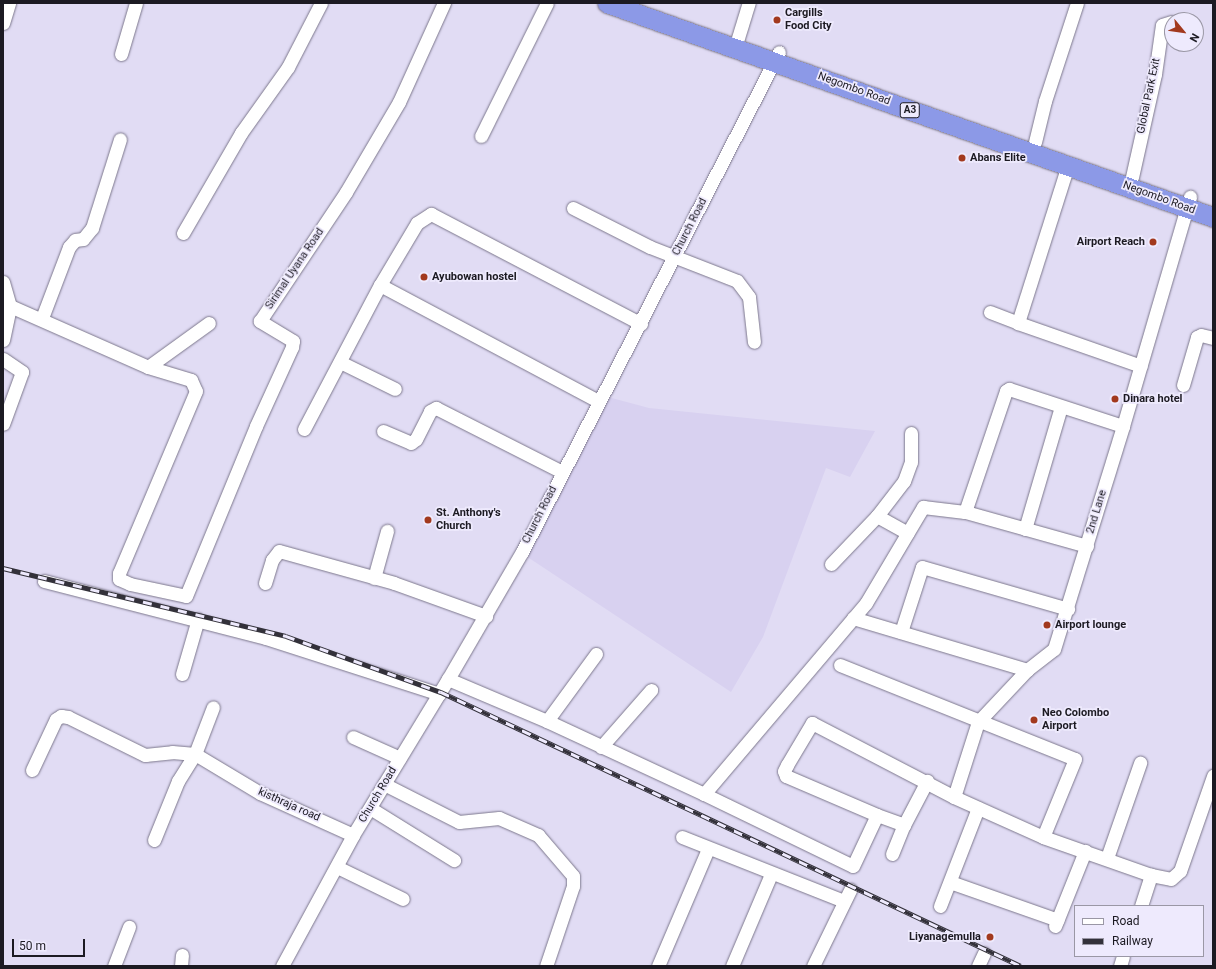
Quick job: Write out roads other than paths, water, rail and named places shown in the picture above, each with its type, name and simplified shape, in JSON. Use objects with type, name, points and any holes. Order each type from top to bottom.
[{"type":"highway","name":"Negombo Road","points":[[607,3],[777,56],[1035,142],[1132,177],[1188,202],[1213,217]]},
{"type":"highway","name":"Negombo Road","points":[[638,3],[738,38],[777,56],[1068,165],[1188,202],[1213,205]]},
{"type":"street","points":[[3,23],[9,3]]},
{"type":"street","points":[[121,54],[136,3]]},
{"type":"street","points":[[183,233],[241,134],[288,66],[321,3]]},
{"type":"street","name":"Sirimal Uyana Road","points":[[148,367],[191,380],[196,391],[119,573],[119,579],[186,596],[256,426],[292,347],[293,341],[260,321],[346,192],[399,102],[444,3]]},
{"type":"street","points":[[481,136],[547,3]]},
{"type":"street","points":[[738,38],[749,3]]},
{"type":"street","points":[[1035,142],[1045,101],[1078,3]]},
{"type":"street","name":"Global Park Exit","points":[[1132,177],[1155,74],[1162,25],[1164,24]]},
{"type":"street","name":"Church Road","points":[[282,966],[353,835],[486,616],[598,401],[641,324],[777,56]]},
{"type":"street","points":[[42,318],[69,247],[75,240],[83,238],[92,228],[120,139]]},
{"type":"street","points":[[1018,323],[1068,165]]},
{"type":"street","name":"2nd Lane","points":[[954,797],[978,722],[1027,670],[1054,649],[1068,609],[1141,366],[1188,202]]},
{"type":"street","points":[[572,208],[650,247],[676,255],[737,281],[745,288],[749,297],[754,342]]},
{"type":"street","points":[[304,430],[380,285],[417,223],[431,214],[641,324]]},
{"type":"street","points":[[3,282],[10,306],[3,340]]},
{"type":"street","points":[[380,285],[598,401]]},
{"type":"street","points":[[10,306],[42,318],[148,367],[208,323]]},
{"type":"street","points":[[990,312],[1141,366]]},
{"type":"street","points":[[1183,385],[1197,337],[1201,335],[1213,338]]},
{"type":"street","points":[[3,359],[22,372],[3,424]]},
{"type":"street","points":[[340,362],[395,389]]},
{"type":"street","points":[[965,512],[1006,390],[1009,389],[1061,408],[1123,426]]},
{"type":"street","points":[[383,431],[411,443],[416,439],[430,411],[436,408],[562,472]]},
{"type":"street","points":[[1025,529],[1061,408]]},
{"type":"street","points":[[831,564],[877,516],[904,481],[908,472],[911,433]]},
{"type":"street","points":[[704,794],[866,603],[923,508],[965,512],[1087,546]]},
{"type":"street","points":[[877,516],[908,534]]},
{"type":"street","points":[[374,578],[387,531]]},
{"type":"street","points":[[265,583],[272,560],[279,551],[374,578],[453,603],[486,616]]},
{"type":"street","points":[[900,632],[922,567],[1068,609]]},
{"type":"street","points":[[44,581],[198,619],[273,640],[439,694]]},
{"type":"street","points":[[853,618],[1027,670]]},
{"type":"street","points":[[182,674],[198,619]]},
{"type":"street","points":[[547,721],[596,654]]},
{"type":"street","points":[[840,665],[978,722],[1075,759],[1042,837]]},
{"type":"street","points":[[448,679],[547,721],[704,794],[853,866],[877,815]]},
{"type":"street","points":[[601,747],[651,690]]},
{"type":"street","points":[[154,840],[178,781],[195,754],[213,708]]},
{"type":"street","points":[[32,770],[56,719],[61,716],[144,755],[172,752],[195,754]]},
{"type":"street","points":[[904,825],[786,776],[784,772],[787,765],[812,723],[927,781],[954,797],[1042,837],[1152,875],[1171,879],[1180,871],[1213,776]]},
{"type":"street","points":[[353,737],[400,758]]},
{"type":"street","name":"kisthraja road","points":[[195,754],[226,774],[260,793],[353,835]]},
{"type":"street","points":[[1106,858],[1140,763]]},
{"type":"street","points":[[892,854],[904,825],[927,781]]},
{"type":"street","points":[[384,784],[459,822],[499,818],[538,835],[573,876],[573,886],[546,966]]},
{"type":"street","points":[[370,808],[454,860]]},
{"type":"street","points":[[940,906],[978,808]]},
{"type":"street","points":[[682,837],[771,874],[847,896],[813,966]]},
{"type":"street","points":[[658,966],[708,849]]},
{"type":"street","points":[[950,882],[1057,923],[1085,851]]},
{"type":"street","points":[[337,867],[403,899]]},
{"type":"street","points":[[732,966],[771,874]]},
{"type":"street","points":[[1141,905],[1152,875]]},
{"type":"street","points":[[114,966],[129,927]]},
{"type":"street","points":[[978,966],[984,953]]},
{"type":"railway","points":[[3,568],[286,636],[441,692],[1021,966]]},
{"type":"place","name":"Cargills Food City","points":[[777,20]]},
{"type":"place","name":"Abans Elite","points":[[962,158]]},
{"type":"place","name":"Airport Reach","points":[[1153,242]]},
{"type":"place","name":"Ayubowan hostel","points":[[424,277]]},
{"type":"place","name":"Dinara hotel","points":[[1115,399]]},
{"type":"place","name":"St. Anthony's Church","points":[[428,520]]},
{"type":"place","name":"Airport lounge","points":[[1047,625]]},
{"type":"place","name":"Neo Colombo Airport","points":[[1034,720]]},
{"type":"place","name":"Liyanagemulla","points":[[990,937]]}]
